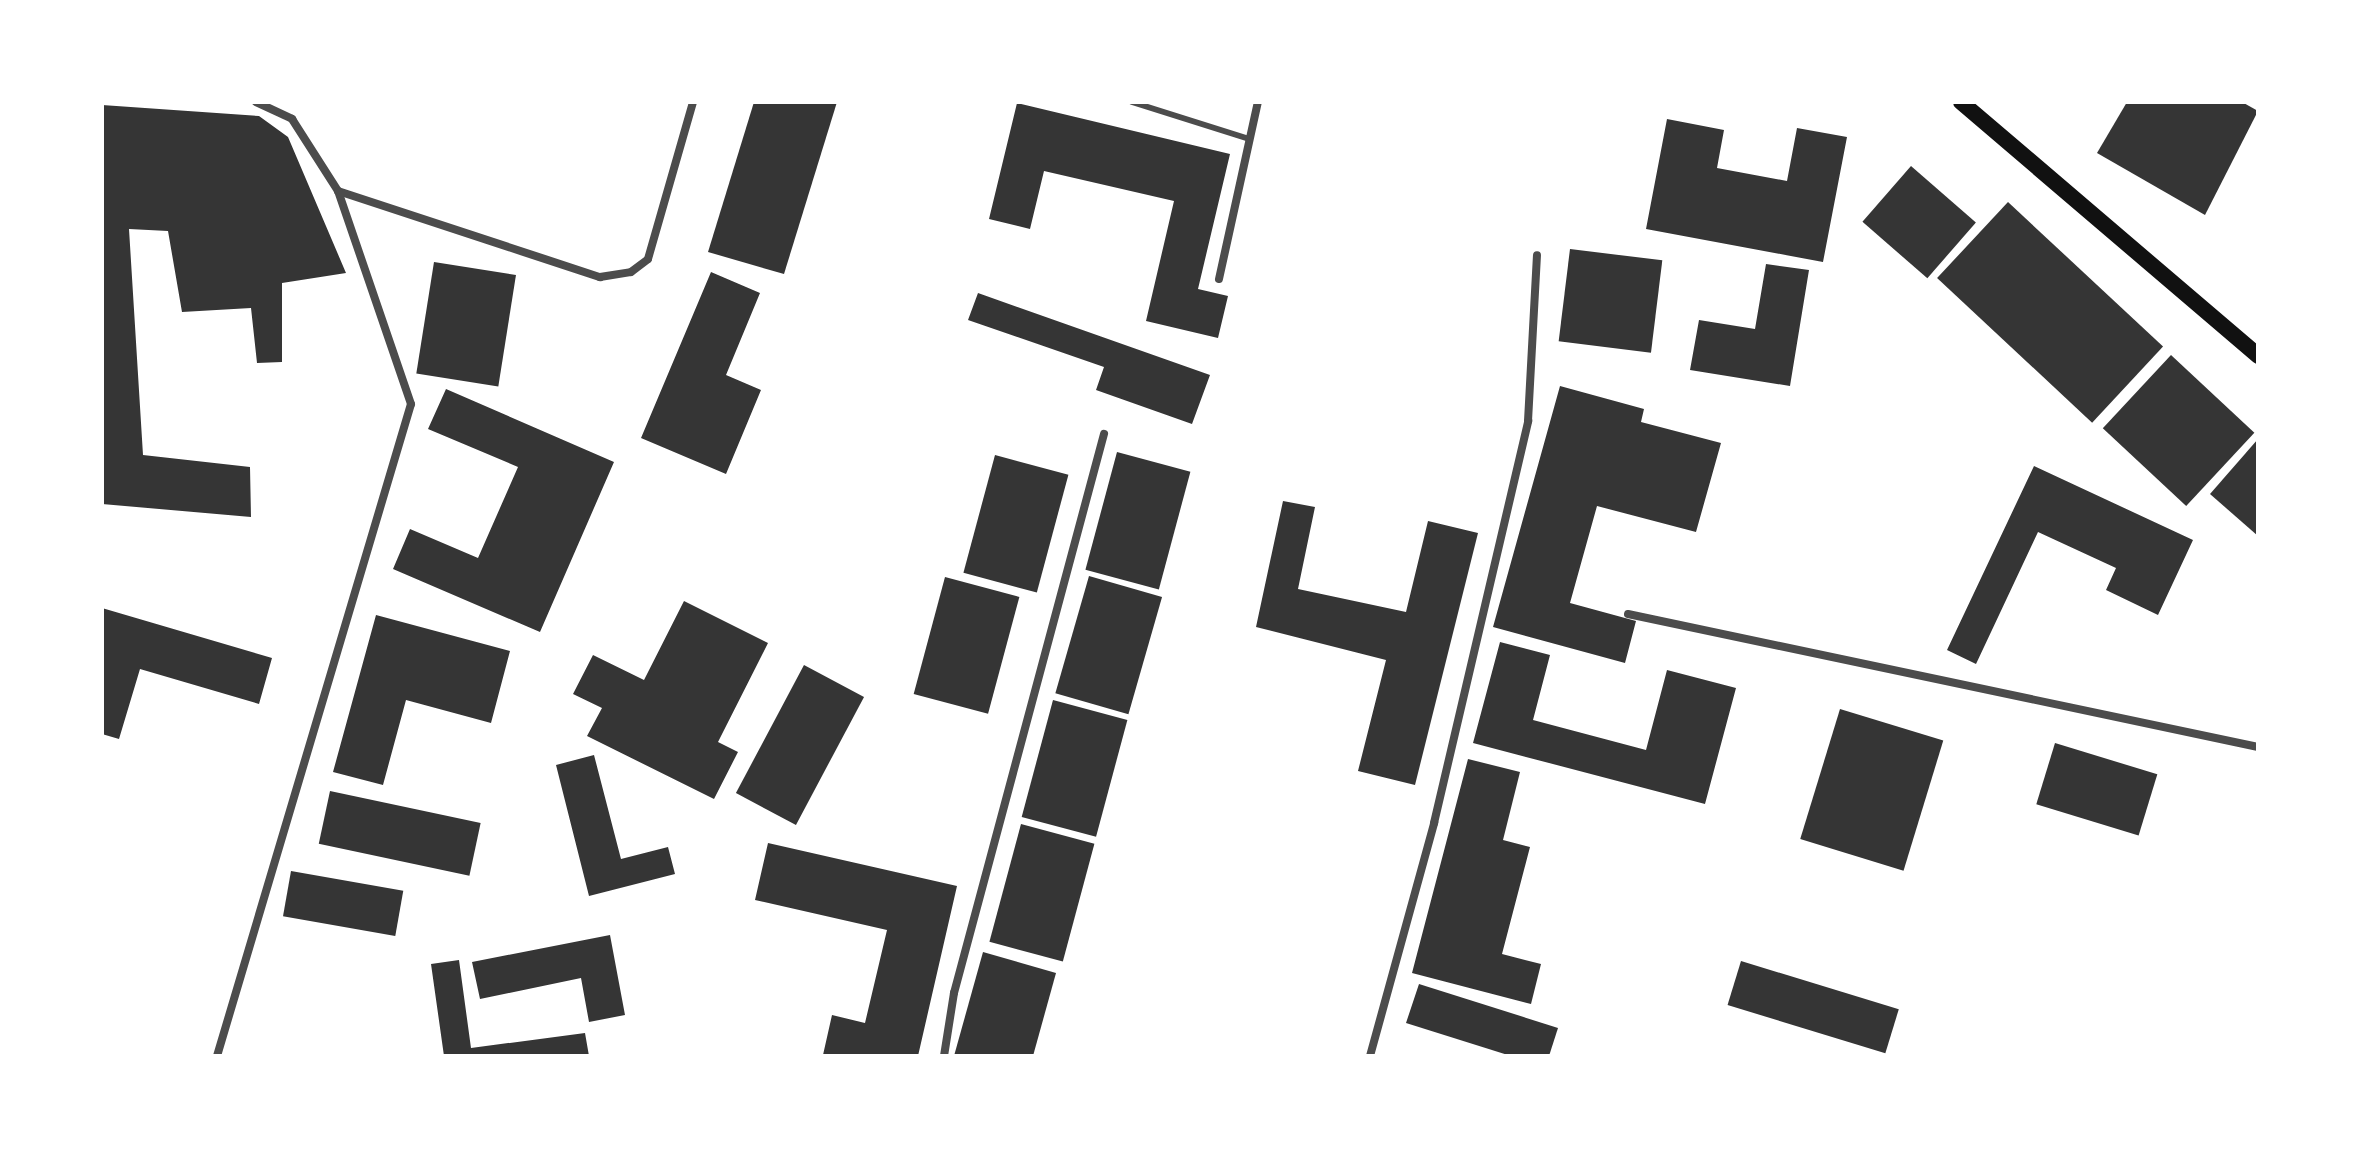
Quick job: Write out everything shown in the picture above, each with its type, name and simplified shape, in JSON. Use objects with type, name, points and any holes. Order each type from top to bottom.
[{"type":"main road","points":[[1961,102],[2258,356]]},
{"type":"street","points":[[217,1056],[411,404],[338,191],[292,119],[256,102]]},
{"type":"street","points":[[338,191],[600,277],[631,272],[648,259],[693,102]]},
{"type":"street","points":[[1219,279],[1258,102]]},
{"type":"street","points":[[1370,1056],[1434,823],[1528,421],[1537,255]]},
{"type":"street","points":[[944,1056],[954,993],[1104,434]]},
{"type":"street","points":[[1628,614],[2258,747]]},
{"type":"lane","points":[[1132,102],[1249,139]]},
{"type":"building","points":[[754,102],[837,102],[784,274],[708,252]]},
{"type":"building","points":[[2127,102],[2242,102],[2258,111],[2205,215],[2097,153]]},
{"type":"building","points":[[1017,103],[1230,154],[1198,289],[1228,296],[1218,338],[1146,321],[1174,201],[1044,171],[1030,229],[989,219]]},
{"type":"building","points":[[102,105],[259,116],[288,137],[346,273],[282,283],[282,362],[257,363],[251,308],[182,312],[168,231],[129,229],[143,455],[250,467],[251,517],[102,504]]},
{"type":"building","points":[[1667,119],[1724,130],[1717,168],[1787,181],[1797,128],[1847,137],[1823,262],[1646,229]]},
{"type":"building","points":[[1911,166],[1976,222],[1927,278],[1862,222]]},
{"type":"building","points":[[2008,202],[2163,347],[2092,423],[1937,278]]},
{"type":"building","points":[[1570,249],[1662,260],[1651,353],[1559,341]]},
{"type":"building","points":[[434,262],[516,275],[498,387],[416,374]]},
{"type":"building","points":[[1766,264],[1809,270],[1790,386],[1690,370],[1699,320],[1755,329]]},
{"type":"building","points":[[711,272],[760,293],[726,375],[761,390],[726,474],[641,438]]},
{"type":"building","points":[[978,293],[1210,375],[1192,424],[1096,390],[1104,367],[968,320]]},
{"type":"building","points":[[2171,355],[2254,433],[2186,506],[2103,428]]},
{"type":"building","points":[[1560,386],[1644,409],[1641,422],[1721,443],[1696,532],[1597,506],[1570,603],[1636,621],[1625,663],[1493,627]]},
{"type":"building","points":[[446,389],[614,462],[540,632],[393,569],[410,529],[478,558],[518,467],[428,429]]},
{"type":"building","points":[[2258,439],[2258,536],[2210,494]]},
{"type":"building","points":[[1117,452],[1190,472],[1159,590],[1085,570]]},
{"type":"building","points":[[995,455],[1068,475],[1037,593],[963,573]]},
{"type":"building","points":[[2034,466],[2193,540],[2158,615],[2106,590],[2116,568],[2038,532],[1976,664],[1947,650]]},
{"type":"building","points":[[1283,501],[1315,507],[1298,589],[1406,612],[1428,521],[1478,533],[1415,785],[1358,771],[1386,660],[1256,627]]},
{"type":"building","points":[[1089,576],[1162,597],[1128,714],[1055,693]]},
{"type":"building","points":[[945,577],[1019,597],[988,714],[914,694]]},
{"type":"building","points":[[684,601],[768,643],[718,742],[738,752],[714,799],[587,736],[602,708],[573,694],[593,655],[644,680]]},
{"type":"building","points":[[102,608],[272,658],[259,704],[140,669],[119,739],[102,734]]},
{"type":"building","points":[[376,615],[510,651],[491,723],[406,700],[383,785],[333,772]]},
{"type":"building","points":[[1500,642],[1550,655],[1533,720],[1646,750],[1667,670],[1736,688],[1705,804],[1473,743]]},
{"type":"building","points":[[804,665],[864,697],[796,825],[736,793]]},
{"type":"building","points":[[1053,700],[1127,720],[1096,837],[1022,817]]},
{"type":"building","points":[[1840,709],[1943,741],[1904,871],[1800,839]]},
{"type":"building","points":[[2055,743],[2157,774],[2139,835],[2036,804]]},
{"type":"building","points":[[594,755],[621,859],[668,847],[675,874],[589,896],[556,765]]},
{"type":"building","points":[[1468,759],[1520,772],[1503,840],[1530,847],[1502,954],[1541,964],[1531,1004],[1412,973]]},
{"type":"building","points":[[330,791],[481,823],[469,876],[319,844]]},
{"type":"building","points":[[1021,824],[1094,844],[1063,962],[989,942]]},
{"type":"building","points":[[768,843],[957,886],[918,1056],[823,1055],[832,1015],[865,1023],[887,930],[755,900]]},
{"type":"building","points":[[291,871],[403,891],[395,936],[283,916]]},
{"type":"building","points":[[610,935],[625,1015],[589,1022],[581,978],[480,999],[472,962]]},
{"type":"building","points":[[983,952],[1056,973],[1033,1056],[954,1056]]},
{"type":"building","points":[[459,960],[471,1048],[585,1033],[589,1056],[444,1056],[431,964]]},
{"type":"building","points":[[1741,961],[1899,1009],[1885,1053],[1728,1005]]},
{"type":"building","points":[[1419,984],[1558,1028],[1549,1056],[1511,1056],[1406,1023]]}]
